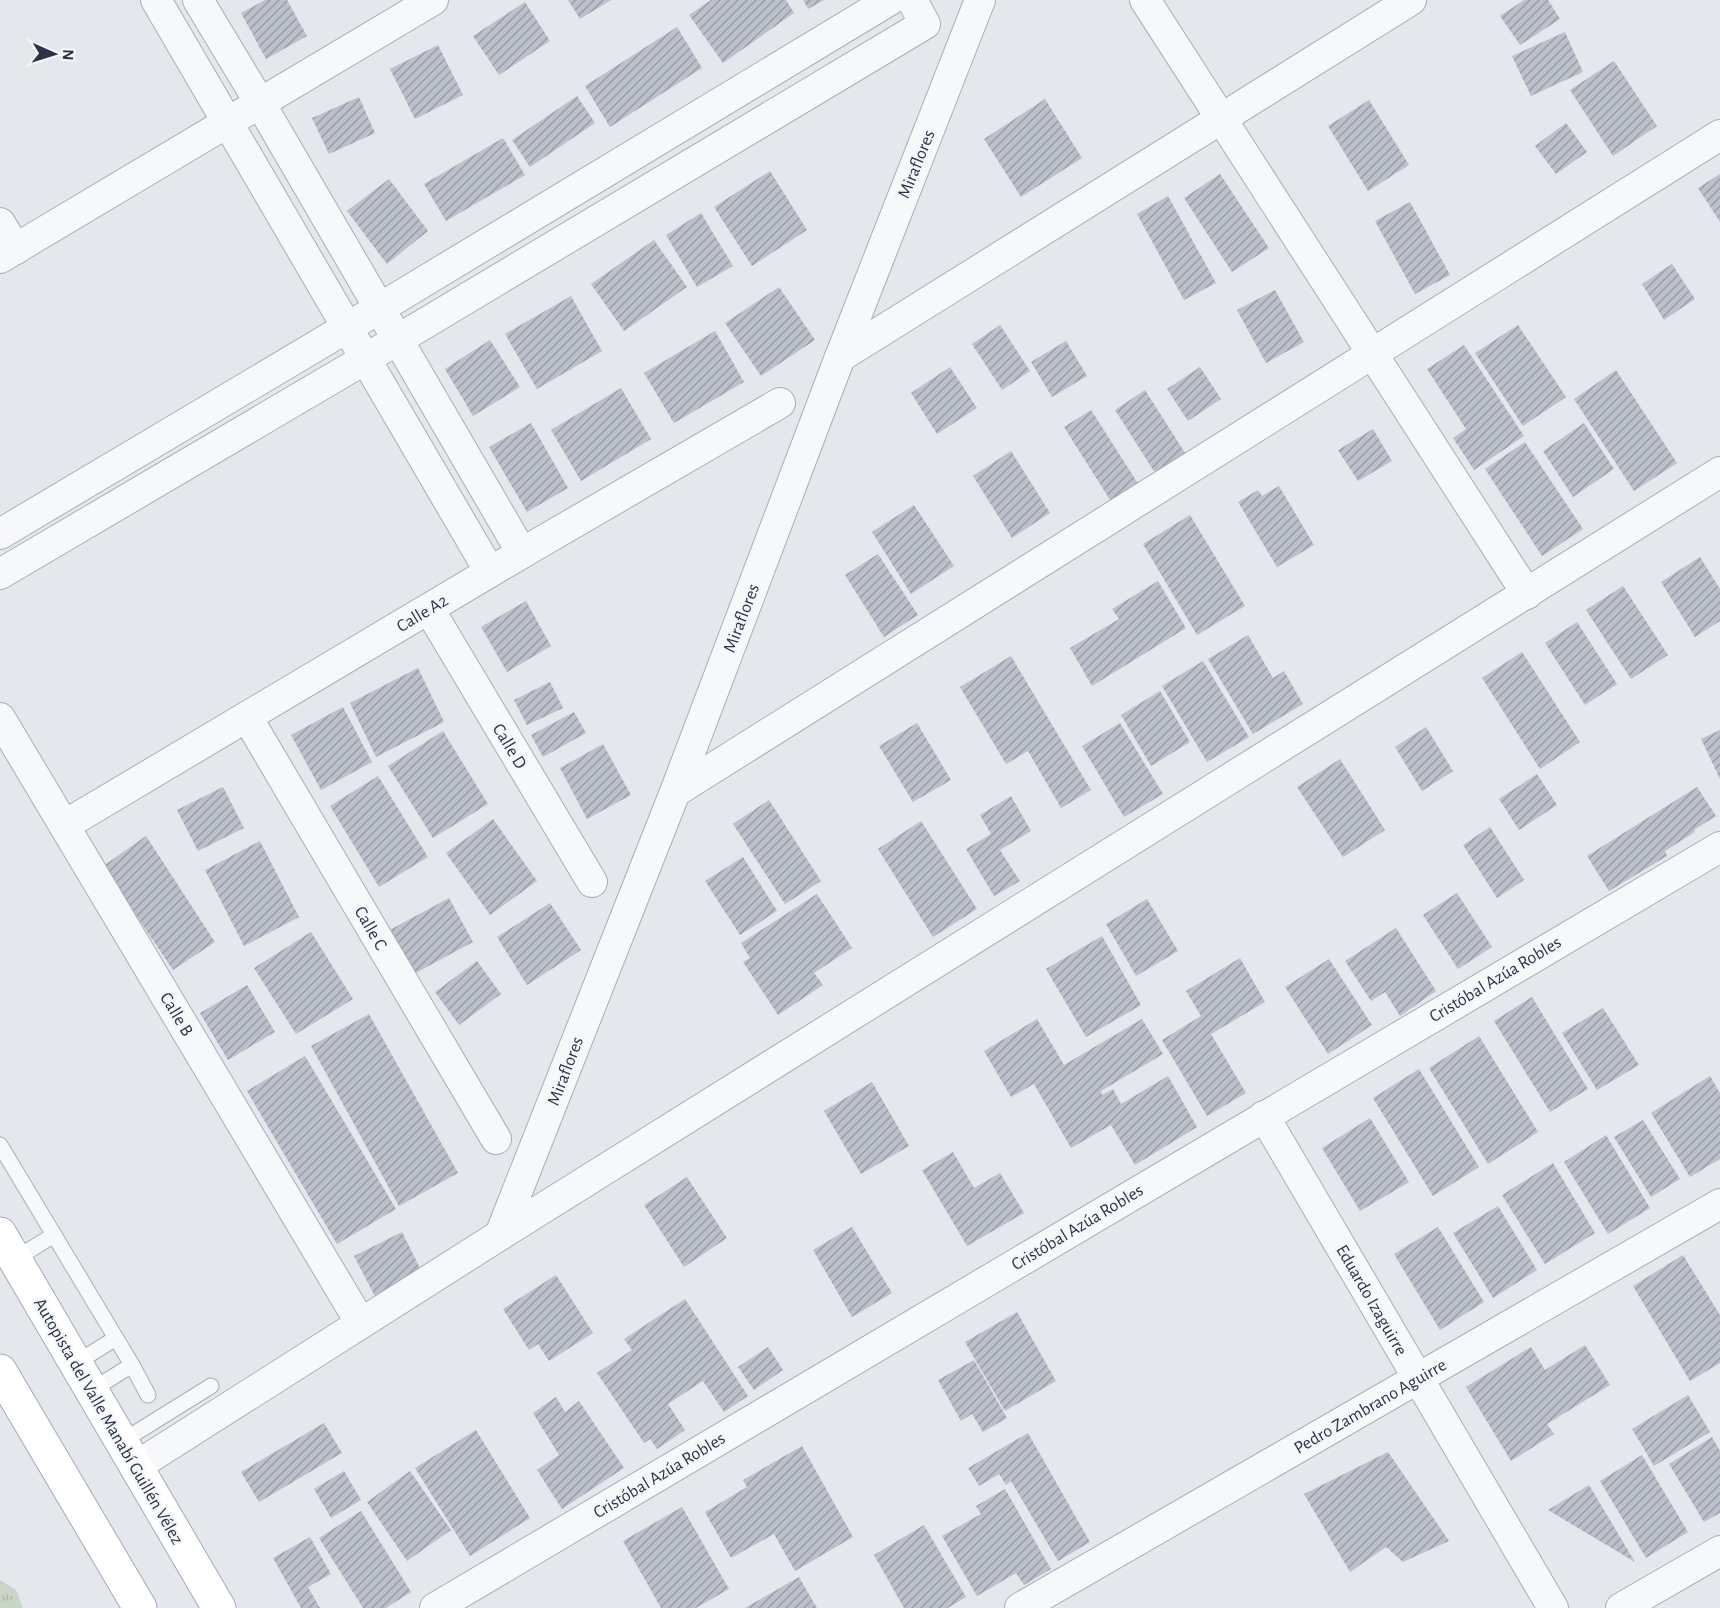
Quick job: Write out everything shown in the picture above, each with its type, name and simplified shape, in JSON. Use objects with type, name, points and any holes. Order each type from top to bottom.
[{"type":"main road","name":"Autopista del Valle Manabí Guillén Vélez","points":[[8,1246],[219,1608]]},
{"type":"main road","points":[[0,1371],[140,1608]]},
{"type":"street","points":[[156,0],[490,572]]},
{"type":"street","points":[[198,0],[522,553]]},
{"type":"street","points":[[0,223],[8,254],[433,0]]},
{"type":"street","points":[[0,534],[349,327],[890,0]]},
{"type":"street","points":[[0,574],[367,358],[925,24],[912,0]]},
{"type":"street","name":"Miraflores","points":[[500,1235],[675,792],[840,357],[980,0]]},
{"type":"street","points":[[1145,0],[1527,594]]},
{"type":"street","points":[[840,357],[1411,0]]},
{"type":"street","points":[[675,792],[1720,135]]},
{"type":"street","name":"Calle A2","points":[[65,825],[522,553],[780,403]]},
{"type":"street","points":[[128,1454],[500,1235],[1720,472]]},
{"type":"street","name":"Calle D","points":[[429,609],[592,882]]},
{"type":"street","name":"Calle C","points":[[247,717],[496,1139]]},
{"type":"street","name":"Calle B","points":[[0,718],[353,1310]]},
{"type":"street","name":"Cristóbal Azúa Robles","points":[[435,1608],[1720,847]]},
{"type":"street","name":"Eduardo Izaguirre","points":[[1264,1116],[1553,1608]]},
{"type":"street","name":"Pedro Zambrano Aguirre","points":[[1020,1608],[1720,1204]]},
{"type":"street","points":[[1621,1608],[1720,1551]]},
{"type":"lane","points":[[0,1145],[5,1165],[54,1235],[148,1395]]},
{"type":"lane","points":[[8,1246],[54,1235]]},
{"type":"lane","points":[[84,1377],[116,1338]]},
{"type":"lane","points":[[84,1377],[132,1365]]},
{"type":"lane","points":[[128,1454],[212,1386]]},
{"type":"green space","points":[[0,1580],[16,1590],[23,1608],[0,1608]]},
{"type":"building","points":[[265,0],[287,0],[307,36],[266,59],[241,13]]},
{"type":"building","points":[[568,0],[611,0],[580,19]]},
{"type":"building","points":[[711,0],[786,0],[794,13],[723,63],[689,15]]},
{"type":"building","points":[[803,0],[824,0],[808,9]]},
{"type":"building","points":[[1524,0],[1548,0],[1560,19],[1520,45],[1500,16]]},
{"type":"building","points":[[525,2],[550,41],[499,75],[473,36]]},
{"type":"building","points":[[677,27],[702,68],[610,127],[585,86]]},
{"type":"building","points":[[1565,32],[1583,72],[1531,96],[1512,56]]},
{"type":"building","points":[[438,45],[463,95],[415,119],[390,69]]},
{"type":"building","points":[[1614,61],[1657,126],[1613,156],[1570,90]]},
{"type":"building","points":[[577,96],[595,123],[530,167],[512,140]]},
{"type":"building","points":[[359,97],[375,133],[329,154],[312,118]]},
{"type":"building","points":[[1045,99],[1082,158],[1021,197],[984,139]]},
{"type":"building","points":[[1369,100],[1409,165],[1368,191],[1328,126]]},
{"type":"building","points":[[1566,123],[1587,152],[1556,174],[1535,146]]},
{"type":"building","points":[[503,138],[525,175],[446,221],[424,184]]},
{"type":"building","points":[[770,171],[807,230],[752,266],[714,207]]},
{"type":"building","points":[[1220,174],[1269,248],[1232,272],[1184,198]]},
{"type":"building","points":[[1720,174],[1720,222],[1698,188]]},
{"type":"building","points":[[389,179],[428,231],[387,264],[347,211]]},
{"type":"building","points":[[1168,196],[1216,283],[1184,300],[1137,214]]},
{"type":"building","points":[[1410,202],[1450,275],[1415,294],[1375,221]]},
{"type":"building","points":[[701,213],[733,266],[697,287],[666,235]]},
{"type":"building","points":[[654,240],[687,287],[624,331],[591,284]]},
{"type":"building","points":[[1672,264],[1695,299],[1664,320],[1642,284]]},
{"type":"building","points":[[779,287],[815,340],[761,376],[725,323]]},
{"type":"building","points":[[1275,290],[1304,342],[1266,363],[1237,310]]},
{"type":"building","points":[[571,296],[602,351],[537,389],[505,334]]},
{"type":"building","points":[[1000,325],[1030,371],[1002,390],[972,344]]},
{"type":"building","points":[[1518,325],[1566,397],[1523,426],[1475,353]]},
{"type":"building","points":[[715,331],[744,382],[674,423],[644,373]]},
{"type":"building","points":[[490,340],[520,387],[473,416],[445,369]]},
{"type":"building","points":[[1066,341],[1087,376],[1052,397],[1031,362]]},
{"type":"building","points":[[1464,345],[1524,436],[1474,470],[1453,438],[1466,429],[1427,369]]},
{"type":"building","points":[[950,367],[977,408],[937,434],[911,393]]},
{"type":"building","points":[[1200,367],[1221,399],[1188,421],[1167,389]]},
{"type":"building","points":[[1616,370],[1677,463],[1634,491],[1574,399]]},
{"type":"building","points":[[621,388],[651,439],[581,481],[551,430]]},
{"type":"building","points":[[1145,390],[1187,456],[1157,476],[1115,410]]},
{"type":"building","points":[[1091,410],[1139,485],[1112,503],[1064,427]]},
{"type":"building","points":[[531,423],[568,488],[527,512],[489,447]]},
{"type":"building","points":[[1584,423],[1614,469],[1573,497],[1543,451]]},
{"type":"building","points":[[1373,429],[1392,461],[1358,481],[1338,450]]},
{"type":"building","points":[[1525,442],[1583,529],[1542,556],[1485,469]]},
{"type":"building","points":[[1011,451],[1050,513],[1012,538],[973,476]]},
{"type":"building","points":[[1279,486],[1314,545],[1277,567],[1238,502],[1258,490],[1262,496]]},
{"type":"building","points":[[914,505],[954,566],[911,594],[872,532]]},
{"type":"building","points":[[1190,515],[1245,606],[1197,635],[1143,544]]},
{"type":"building","points":[[878,554],[918,615],[884,637],[845,575]]},
{"type":"building","points":[[1700,557],[1720,589],[1720,621],[1695,637],[1661,582]]},
{"type":"building","points":[[1158,581],[1186,628],[1092,686],[1070,648],[1119,619],[1112,609]]},
{"type":"building","points":[[1623,586],[1668,655],[1631,679],[1586,610]]},
{"type":"building","points":[[526,601],[551,646],[507,672],[481,627]]},
{"type":"building","points":[[1577,622],[1617,684],[1585,705],[1545,643]]},
{"type":"building","points":[[1248,635],[1273,678],[1284,671],[1303,704],[1253,734],[1208,659]]},
{"type":"building","points":[[1522,652],[1580,742],[1540,769],[1482,678]]},
{"type":"building","points":[[1011,656],[1091,790],[1061,808],[1028,751],[1006,764],[960,687]]},
{"type":"building","points":[[1203,661],[1249,737],[1207,762],[1162,686]]},
{"type":"building","points":[[418,668],[444,722],[376,757],[350,703]]},
{"type":"building","points":[[550,682],[563,708],[527,725],[514,700]]},
{"type":"building","points":[[1160,691],[1190,742],[1151,766],[1121,715]]},
{"type":"building","points":[[343,707],[372,762],[321,790],[291,735]]},
{"type":"building","points":[[574,712],[586,733],[543,757],[531,735]]},
{"type":"building","points":[[917,723],[951,780],[913,802],[879,746]]},
{"type":"building","points":[[1120,723],[1163,794],[1124,817],[1082,746]]},
{"type":"building","points":[[1426,727],[1453,771],[1422,791],[1395,747]]},
{"type":"building","points":[[1720,730],[1720,779],[1701,739]]},
{"type":"building","points":[[443,731],[488,804],[433,838],[388,766]]},
{"type":"building","points":[[603,744],[631,795],[587,819],[560,768]]},
{"type":"building","points":[[1340,759],[1385,830],[1343,857],[1297,787]]},
{"type":"building","points":[[1537,774],[1557,805],[1519,830],[1499,799]]},
{"type":"building","points":[[378,776],[428,857],[379,887],[330,806]]},
{"type":"building","points":[[223,787],[244,828],[198,851],[177,810]]},
{"type":"building","points":[[1697,787],[1716,816],[1665,851],[1667,856],[1609,891],[1587,856]]},
{"type":"building","points":[[1011,796],[1031,831],[1000,850],[1020,881],[994,896],[966,849],[991,834],[980,815]]},
{"type":"building","points":[[769,800],[821,881],[785,904],[733,824]]},
{"type":"building","points":[[493,819],[537,881],[490,915],[446,853]]},
{"type":"building","points":[[921,821],[977,909],[933,937],[878,849]]},
{"type":"building","points":[[1490,827],[1524,880],[1497,898],[1463,845]]},
{"type":"building","points":[[146,836],[215,942],[173,970],[103,866]]},
{"type":"building","points":[[260,841],[299,917],[244,946],[205,870]]},
{"type":"building","points":[[743,857],[777,911],[740,935],[705,881]]},
{"type":"building","points":[[1457,893],[1492,947],[1458,969],[1423,915]]},
{"type":"building","points":[[817,894],[852,948],[814,973],[823,985],[778,1015],[743,962],[750,958],[741,943]]},
{"type":"building","points":[[449,898],[473,942],[410,976],[386,932]]},
{"type":"building","points":[[1147,899],[1178,951],[1136,976],[1106,924]]},
{"type":"building","points":[[550,903],[581,950],[527,985],[497,937]]},
{"type":"building","points":[[1396,928],[1436,991],[1400,1016],[1385,992],[1371,1001],[1345,961]]},
{"type":"building","points":[[311,932],[353,999],[296,1034],[254,968]]},
{"type":"building","points":[[1102,936],[1141,1005],[1086,1037],[1046,969]]},
{"type":"building","points":[[1240,958],[1265,1002],[1211,1034],[1246,1093],[1207,1116],[1162,1040],[1201,1016],[1186,991]]},
{"type":"building","points":[[1329,959],[1372,1025],[1328,1054],[1285,987]]},
{"type":"building","points":[[477,961],[501,994],[459,1025],[435,992]]},
{"type":"building","points":[[247,985],[275,1032],[228,1060],[200,1013]]},
{"type":"building","points":[[1532,997],[1588,1089],[1550,1112],[1494,1021]]},
{"type":"building","points":[[1603,1008],[1639,1065],[1597,1090],[1562,1033]]},
{"type":"building","points":[[369,1014],[458,1173],[399,1206],[311,1046]]},
{"type":"building","points":[[1037,1019],[1064,1065],[1142,1019],[1163,1054],[1101,1091],[1102,1095],[1113,1089],[1121,1104],[1168,1076],[1197,1127],[1135,1165],[1111,1125],[1071,1148],[1034,1084],[1011,1097],[984,1051]]},
{"type":"building","points":[[1479,1036],[1538,1132],[1488,1164],[1429,1068]]},
{"type":"building","points":[[305,1056],[396,1209],[337,1244],[247,1091]]},
{"type":"building","points":[[1419,1069],[1479,1167],[1433,1196],[1373,1098]]},
{"type":"building","points":[[1710,1076],[1720,1093],[1720,1159],[1690,1177],[1651,1113]]},
{"type":"building","points":[[872,1082],[909,1146],[861,1174],[824,1111]]},
{"type":"building","points":[[1370,1118],[1409,1182],[1360,1211],[1322,1148]]},
{"type":"building","points":[[1643,1120],[1680,1179],[1651,1197],[1614,1137]]},
{"type":"building","points":[[1606,1135],[1650,1208],[1608,1234],[1564,1162]]},
{"type":"building","points":[[953,1152],[974,1188],[1000,1173],[1024,1213],[967,1246],[922,1170]]},
{"type":"building","points":[[1553,1163],[1595,1233],[1545,1264],[1502,1195]]},
{"type":"building","points":[[687,1177],[727,1238],[684,1267],[644,1205]]},
{"type":"building","points":[[1498,1206],[1537,1270],[1493,1298],[1453,1233]]},
{"type":"building","points":[[852,1227],[892,1293],[852,1317],[813,1250]]},
{"type":"building","points":[[1438,1227],[1484,1302],[1440,1330],[1394,1254]]},
{"type":"building","points":[[402,1232],[426,1280],[379,1304],[354,1256]]},
{"type":"building","points":[[1683,1255],[1720,1315],[1720,1363],[1690,1381],[1633,1286]]},
{"type":"building","points":[[556,1275],[593,1333],[549,1361],[538,1344],[529,1350],[503,1309]]},
{"type":"building","points":[[685,1299],[748,1396],[724,1412],[703,1381],[668,1404],[685,1430],[657,1449],[650,1439],[644,1443],[597,1373],[632,1350],[624,1339]]},
{"type":"building","points":[[1017,1312],[1056,1381],[1005,1411],[965,1342]]},
{"type":"building","points":[[1585,1345],[1610,1385],[1547,1424],[1554,1434],[1511,1461],[1466,1387],[1531,1347],[1545,1370]]},
{"type":"building","points":[[768,1347],[783,1370],[754,1390],[738,1367]]},
{"type":"building","points":[[974,1360],[1007,1418],[983,1432],[972,1414],[961,1421],[938,1380]]},
{"type":"building","points":[[1688,1395],[1710,1432],[1654,1466],[1632,1429]]},
{"type":"building","points":[[556,1397],[565,1412],[579,1401],[624,1468],[562,1509],[537,1470],[559,1455],[533,1413]]},
{"type":"building","points":[[324,1423],[342,1453],[259,1502],[241,1472]]},
{"type":"building","points":[[476,1430],[530,1518],[470,1556],[415,1468]]},
{"type":"building","points":[[1028,1433],[1090,1542],[1058,1561],[1011,1481],[1006,1485],[999,1474],[979,1486],[968,1468]]},
{"type":"building","points":[[1712,1437],[1720,1451],[1720,1513],[1704,1522],[1669,1464]]},
{"type":"building","points":[[802,1446],[853,1537],[795,1571],[774,1534],[731,1558],[705,1512],[747,1487],[743,1480]]},
{"type":"building","points":[[1388,1452],[1449,1541],[1403,1562],[1386,1547],[1350,1572],[1304,1494]]},
{"type":"building","points":[[1642,1455],[1688,1532],[1646,1558],[1600,1481]]},
{"type":"building","points":[[344,1471],[361,1500],[331,1518],[314,1489]]},
{"type":"building","points":[[410,1471],[451,1530],[407,1561],[367,1502]]},
{"type":"building","points":[[1589,1485],[1635,1562],[1548,1510]]},
{"type":"building","points":[[1005,1489],[1051,1569],[1024,1585],[1016,1573],[977,1596],[942,1536],[981,1514],[976,1506]]},
{"type":"building","points":[[682,1507],[729,1589],[696,1608],[661,1608],[623,1541]]},
{"type":"building","points":[[361,1511],[411,1592],[386,1608],[363,1608],[319,1538]]},
{"type":"building","points":[[924,1525],[966,1597],[948,1608],[904,1608],[874,1555]]},
{"type":"building","points":[[310,1537],[331,1574],[308,1587],[320,1608],[301,1608],[273,1558]]},
{"type":"building","points":[[799,1577],[817,1608],[745,1608]]}]
